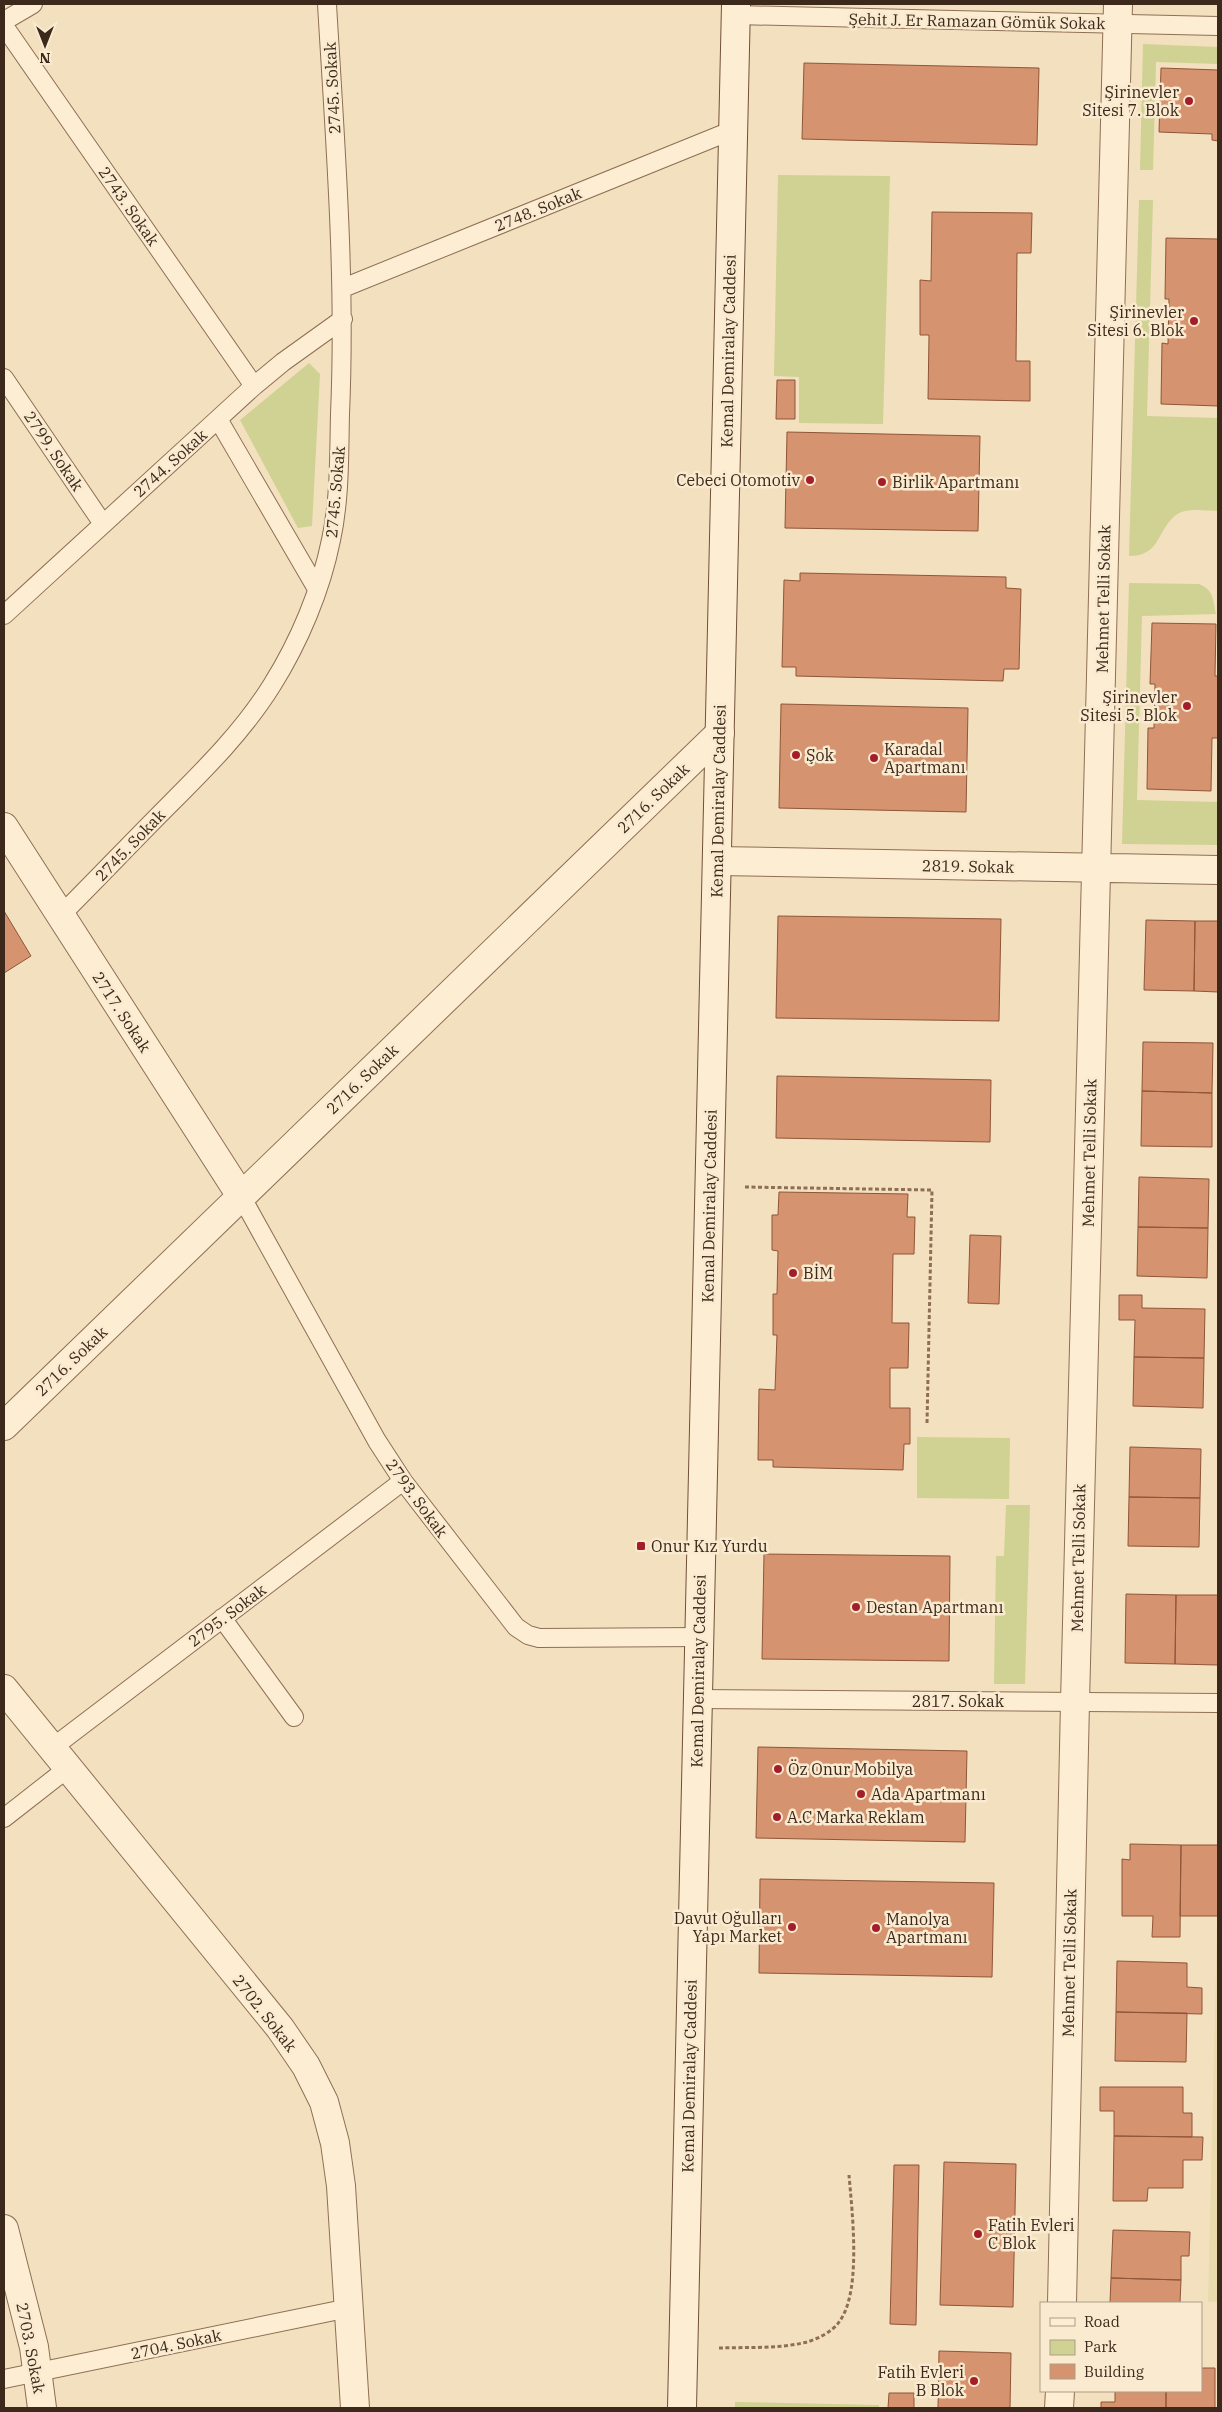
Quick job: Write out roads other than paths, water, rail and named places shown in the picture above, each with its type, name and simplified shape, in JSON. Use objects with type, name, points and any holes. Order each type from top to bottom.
[{"type":"street","name":"Kemal Demiralay Caddesi","points":[[682,2408],[736,9]]},
{"type":"street","name":"Mehmet Telli Sokak","points":[[1062,2302],[1075,1702],[1118,14]]},
{"type":"street","name":"2716. Sokak","points":[[4,1426],[720,733]]},
{"type":"street","name":"2717. Sokak","points":[[4,827],[241,1196]]},
{"type":"street","name":"2819. Sokak","points":[[717,861],[1218,870]]},
{"type":"street","name":"2702. Sokak","points":[[4,1689],[280,2028],[306,2066],[324,2102],[335,2143],[341,2186],[355,2408]]},
{"type":"street","name":"2703. Sokak","points":[[4,2229],[38,2373],[42,2408]]},
{"type":"street","points":[[1060,2392],[1060,2408]]},
{"type":"lane","points":[[4,21],[33,4]]},
{"type":"lane","name":"2745. Sokak","points":[[60,916],[210,764],[243,726],[273,684],[307,616],[332,539],[336,507],[342,288],[327,4]]},
{"type":"lane","name":"Şehit J. Er Ramazan Gömük Sokak","points":[[736,9],[1118,14],[1218,26]]},
{"type":"lane","name":"2743. Sokak","points":[[4,26],[254,386]]},
{"type":"lane","name":"2748. Sokak","points":[[342,288],[733,130]]},
{"type":"lane","name":"2744. Sokak","points":[[4,615],[254,386],[283,362],[342,319]]},
{"type":"lane","name":"2799. Sokak","points":[[4,378],[103,524]]},
{"type":"lane","points":[[218,419],[316,589]]},
{"type":"lane","name":"2793. Sokak","points":[[241,1196],[377,1441],[403,1481],[508,1618],[528,1635],[539,1638],[699,1638]]},
{"type":"lane","name":"2795. Sokak","points":[[4,1818],[60,1758],[222,1618],[403,1481]]},
{"type":"lane","points":[[222,1618],[294,1717]]},
{"type":"lane","name":"2817. Sokak","points":[[698,1700],[1218,1703]]},
{"type":"lane","name":"2704. Sokak","points":[[4,2379],[349,2308]]},
{"type":"place","name":"Şirinevler Sitesi 7. Blok","points":[[1189,101]]},
{"type":"place","name":"Şirinevler Sitesi 6. Blok","points":[[1194,321]]},
{"type":"place","name":"Cebeci Otomotiv","points":[[810,480]]},
{"type":"place","name":"Birlik Apartmanı","points":[[882,482]]},
{"type":"place","name":"Şirinevler Sitesi 5. Blok","points":[[1187,706]]},
{"type":"place","name":"Şok","points":[[796,755]]},
{"type":"place","name":"Karadal Apartmanı","points":[[874,758]]},
{"type":"place","name":"BİM","points":[[793,1273]]},
{"type":"place","name":"Onur Kız Yurdu","points":[[641,1546]]},
{"type":"place","name":"Destan Apartmanı","points":[[856,1607]]},
{"type":"place","name":"Öz Onur Mobilya","points":[[778,1769]]},
{"type":"place","name":"Ada Apartmanı","points":[[861,1794]]},
{"type":"place","name":"A.C Marka Reklam","points":[[777,1817]]},
{"type":"place","name":"Davut Oğulları Yapı Market","points":[[792,1927]]},
{"type":"place","name":"Manolya Apartmanı","points":[[876,1928]]},
{"type":"place","name":"Fatih Evleri C Blok","points":[[978,2234]]},
{"type":"place","name":"Fatih Evleri B Blok","points":[[974,2381]]}]
